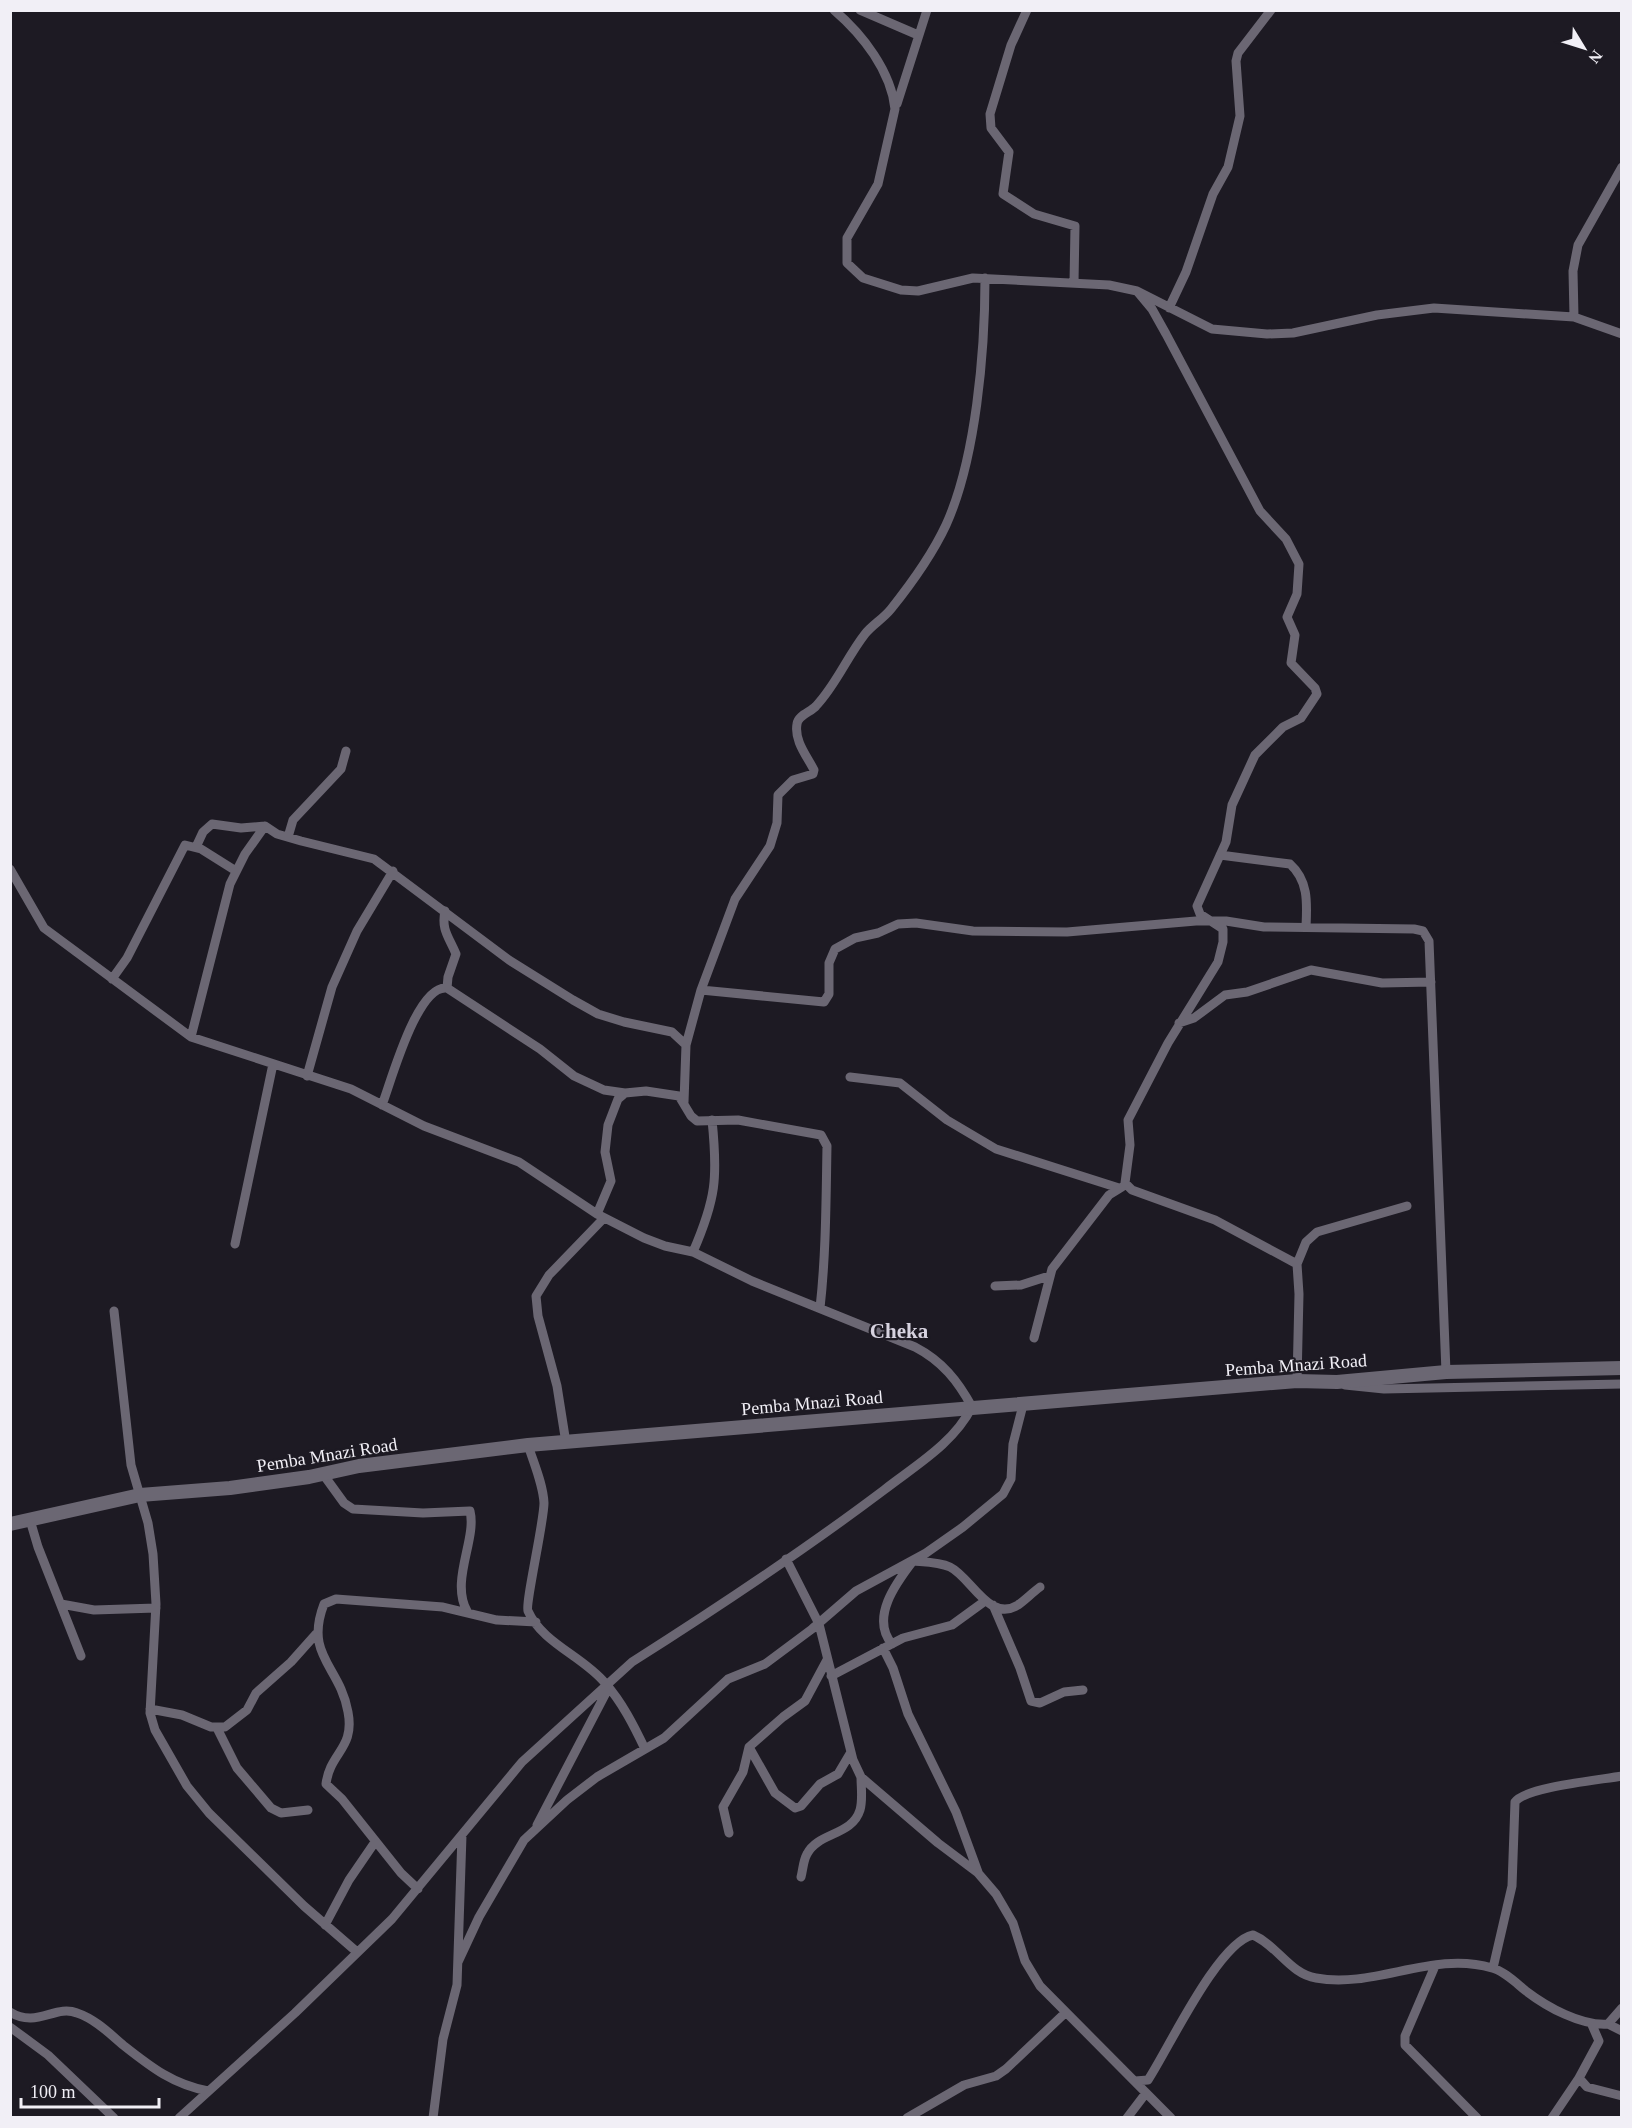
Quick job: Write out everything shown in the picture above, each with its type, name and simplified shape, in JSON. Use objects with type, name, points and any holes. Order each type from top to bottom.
[{"type":"main road","name":"Pemba Mnazi Road","points":[[10,1524],[140,1495],[230,1488],[323,1474],[359,1466],[528,1445],[1297,1381],[1337,1382],[1446,1372],[1622,1368]]},
{"type":"street","points":[[834,10],[865,41],[876,58],[891,88],[895,109]]},
{"type":"street","points":[[860,10],[918,35]]},
{"type":"street","points":[[927,10],[895,109],[879,184],[847,238],[847,263],[863,279],[901,290],[918,291],[973,278],[1109,285],[1137,291],[1212,329],[1266,334],[1293,333],[1377,315],[1434,308],[1574,317],[1622,334]]},
{"type":"street","points":[[1027,10],[1011,45],[990,114],[990,124],[1009,152],[1003,194],[1034,214],[1075,226],[1074,283]]},
{"type":"street","points":[[1169,308],[1186,272],[1213,194],[1228,167],[1240,117],[1236,61],[1238,53],[1271,10]]},
{"type":"street","points":[[1574,317],[1573,271],[1578,245],[1622,167]]},
{"type":"street","points":[[820,1308],[824,1279],[822,1254],[827,1146],[825,1139],[821,1135],[738,1120],[697,1121],[691,1116],[684,1102],[686,1045],[701,990],[735,899],[770,846],[777,823],[778,795],[793,780],[813,774],[814,770],[800,746],[797,723],[800,717],[816,707],[867,632],[891,610],[930,554],[957,496],[972,426],[985,317],[986,278]]},
{"type":"street","points":[[1123,1187],[1130,1145],[1128,1120],[1147,1079],[1218,962],[1224,932],[1215,922],[1200,914],[1197,906],[1230,827],[1232,805],[1256,755],[1283,727],[1301,718],[1317,694],[1315,688],[1293,667],[1290,659],[1295,635],[1287,617],[1297,594],[1300,567],[1286,539],[1260,511],[1166,334],[1152,309],[1137,291]]},
{"type":"street","points":[[288,837],[293,820],[341,769],[346,751]]},
{"type":"street","points":[[196,847],[203,832],[212,824],[241,828],[265,826],[288,837],[363,856],[393,871],[509,960],[573,1000],[598,1014],[672,1032],[686,1045]]},
{"type":"street","points":[[191,1037],[224,903],[245,854],[265,826]]},
{"type":"street","points":[[112,979],[127,958],[185,845],[196,847],[236,871]]},
{"type":"street","points":[[1220,855],[1290,864],[1305,887],[1306,927]]},
{"type":"street","points":[[10,869],[44,928],[191,1037],[351,1089],[424,1126],[519,1162],[601,1216],[654,1243],[693,1252],[928,1354],[950,1373],[972,1407],[963,1426],[947,1442],[831,1530],[632,1662],[522,1762],[392,1919],[179,2118]]},
{"type":"street","points":[[307,1076],[332,987],[357,931],[393,871]]},
{"type":"street","points":[[445,910],[442,923],[456,954],[448,977],[447,988]]},
{"type":"street","points":[[701,990],[824,1002],[829,994],[829,963],[835,949],[855,938],[878,933],[898,924],[916,923],[973,931],[1067,932],[1136,925],[1215,922],[1306,927],[1414,928],[1423,931],[1429,941],[1446,1372]]},
{"type":"street","points":[[1179,1023],[1194,1018],[1225,995],[1247,992],[1311,970],[1382,984],[1431,982]]},
{"type":"street","points":[[382,1105],[409,1029],[432,995],[440,988],[447,988],[540,1049],[574,1076],[604,1090],[625,1093],[631,1091],[671,1093],[684,1102]]},
{"type":"street","points":[[235,1244],[273,1064]]},
{"type":"street","points":[[850,1077],[900,1083],[947,1120],[996,1149],[1123,1187],[1215,1220],[1297,1264]]},
{"type":"street","points":[[566,1443],[557,1386],[542,1332],[536,1296],[549,1275],[601,1216],[611,1181],[605,1152],[608,1125],[618,1100],[625,1093]]},
{"type":"street","points":[[693,1252],[707,1219],[715,1191],[712,1120]]},
{"type":"street","points":[[1034,1338],[1049,1276],[1073,1240],[1109,1195],[1123,1187]]},
{"type":"street","points":[[1297,1381],[1299,1294],[1297,1264],[1306,1242],[1317,1232],[1407,1206]]},
{"type":"street","points":[[995,1286],[1021,1285],[1049,1276]]},
{"type":"street","points":[[114,1311],[131,1465],[153,1554],[156,1608],[150,1709],[155,1730],[195,1795],[209,1813],[357,1952]]},
{"type":"street","points":[[1337,1382],[1347,1386],[1384,1389],[1622,1384]]},
{"type":"street","points":[[458,1962],[504,1872],[524,1840],[584,1786],[664,1738],[728,1679],[765,1664],[819,1624],[856,1591],[913,1561],[972,1520],[1008,1487],[1013,1444],[1023,1405]]},
{"type":"street","points":[[528,1445],[544,1504],[536,1565],[527,1607],[536,1622],[607,1686],[626,1712],[645,1749]]},
{"type":"street","points":[[323,1474],[344,1503],[353,1509],[423,1513],[470,1511],[461,1589],[462,1603],[467,1611]]},
{"type":"street","points":[[30,1520],[38,1547],[81,1656]]},
{"type":"street","points":[[786,1559],[819,1624],[851,1752],[861,1777],[860,1808],[855,1820],[842,1832],[812,1848],[805,1859],[801,1877]]},
{"type":"street","points":[[913,1561],[948,1566],[969,1582],[989,1603],[1034,1703],[1040,1703],[1064,1692],[1083,1690]]},
{"type":"street","points":[[913,1561],[899,1580],[882,1620],[883,1631],[908,1714],[956,1812],[978,1873]]},
{"type":"street","points":[[989,1603],[1006,1609],[1017,1606],[1040,1587]]},
{"type":"street","points":[[150,1709],[182,1715],[217,1728],[225,1727],[248,1710],[256,1693],[291,1662],[316,1634],[324,1604],[336,1599],[443,1607],[497,1620],[536,1622]]},
{"type":"street","points":[[831,1676],[912,1635],[952,1625],[989,1603]]},
{"type":"street","points":[[61,1604],[94,1610],[156,1608]]},
{"type":"street","points":[[316,1634],[323,1656],[345,1701],[349,1722],[348,1741],[331,1764],[326,1784],[342,1798],[375,1842],[418,1889]]},
{"type":"street","points":[[729,1833],[723,1813],[724,1802],[740,1779],[749,1747],[783,1717],[806,1701],[827,1660]]},
{"type":"street","points":[[535,1829],[607,1686]]},
{"type":"street","points":[[217,1728],[237,1768],[271,1808],[281,1813],[308,1810]]},
{"type":"street","points":[[749,1747],[775,1793],[795,1808],[801,1806],[820,1784],[838,1774],[851,1752]]},
{"type":"street","points":[[1493,1968],[1512,1886],[1515,1802],[1518,1797],[1534,1790],[1622,1776]]},
{"type":"street","points":[[861,1777],[938,1843],[978,1873],[996,1894],[1012,1923],[1022,1954],[1034,1977],[1064,2014],[1171,2118]]},
{"type":"street","points":[[433,2118],[443,2039],[457,1985],[462,1835]]},
{"type":"street","points":[[326,1925],[349,1880],[375,1842]]},
{"type":"street","points":[[1135,2081],[1148,2080],[1180,2019],[1201,1989],[1237,1944],[1249,1936],[1262,1938],[1293,1967],[1318,1979],[1374,1977],[1409,1968],[1461,1964],[1493,1968],[1538,2000],[1592,2025],[1608,2024],[1622,2031]]},
{"type":"street","points":[[1435,1966],[1405,2036],[1405,2045],[1477,2118]]},
{"type":"street","points":[[1608,2024],[1622,2008]]},
{"type":"street","points":[[10,2012],[29,2019],[70,2010],[81,2014],[101,2025],[169,2078],[183,2086],[208,2091]]},
{"type":"street","points":[[907,2118],[964,2085],[996,2076],[1064,2014]]},
{"type":"street","points":[[1552,2118],[1599,2041],[1592,2025]]},
{"type":"street","points":[[10,2027],[61,2066],[114,2118]]},
{"type":"street","points":[[1578,2078],[1587,2087],[1622,2096]]},
{"type":"street","points":[[1126,2118],[1146,2093]]},
{"type":"district","name":"Cheka","points":[[899,1331]]}]
